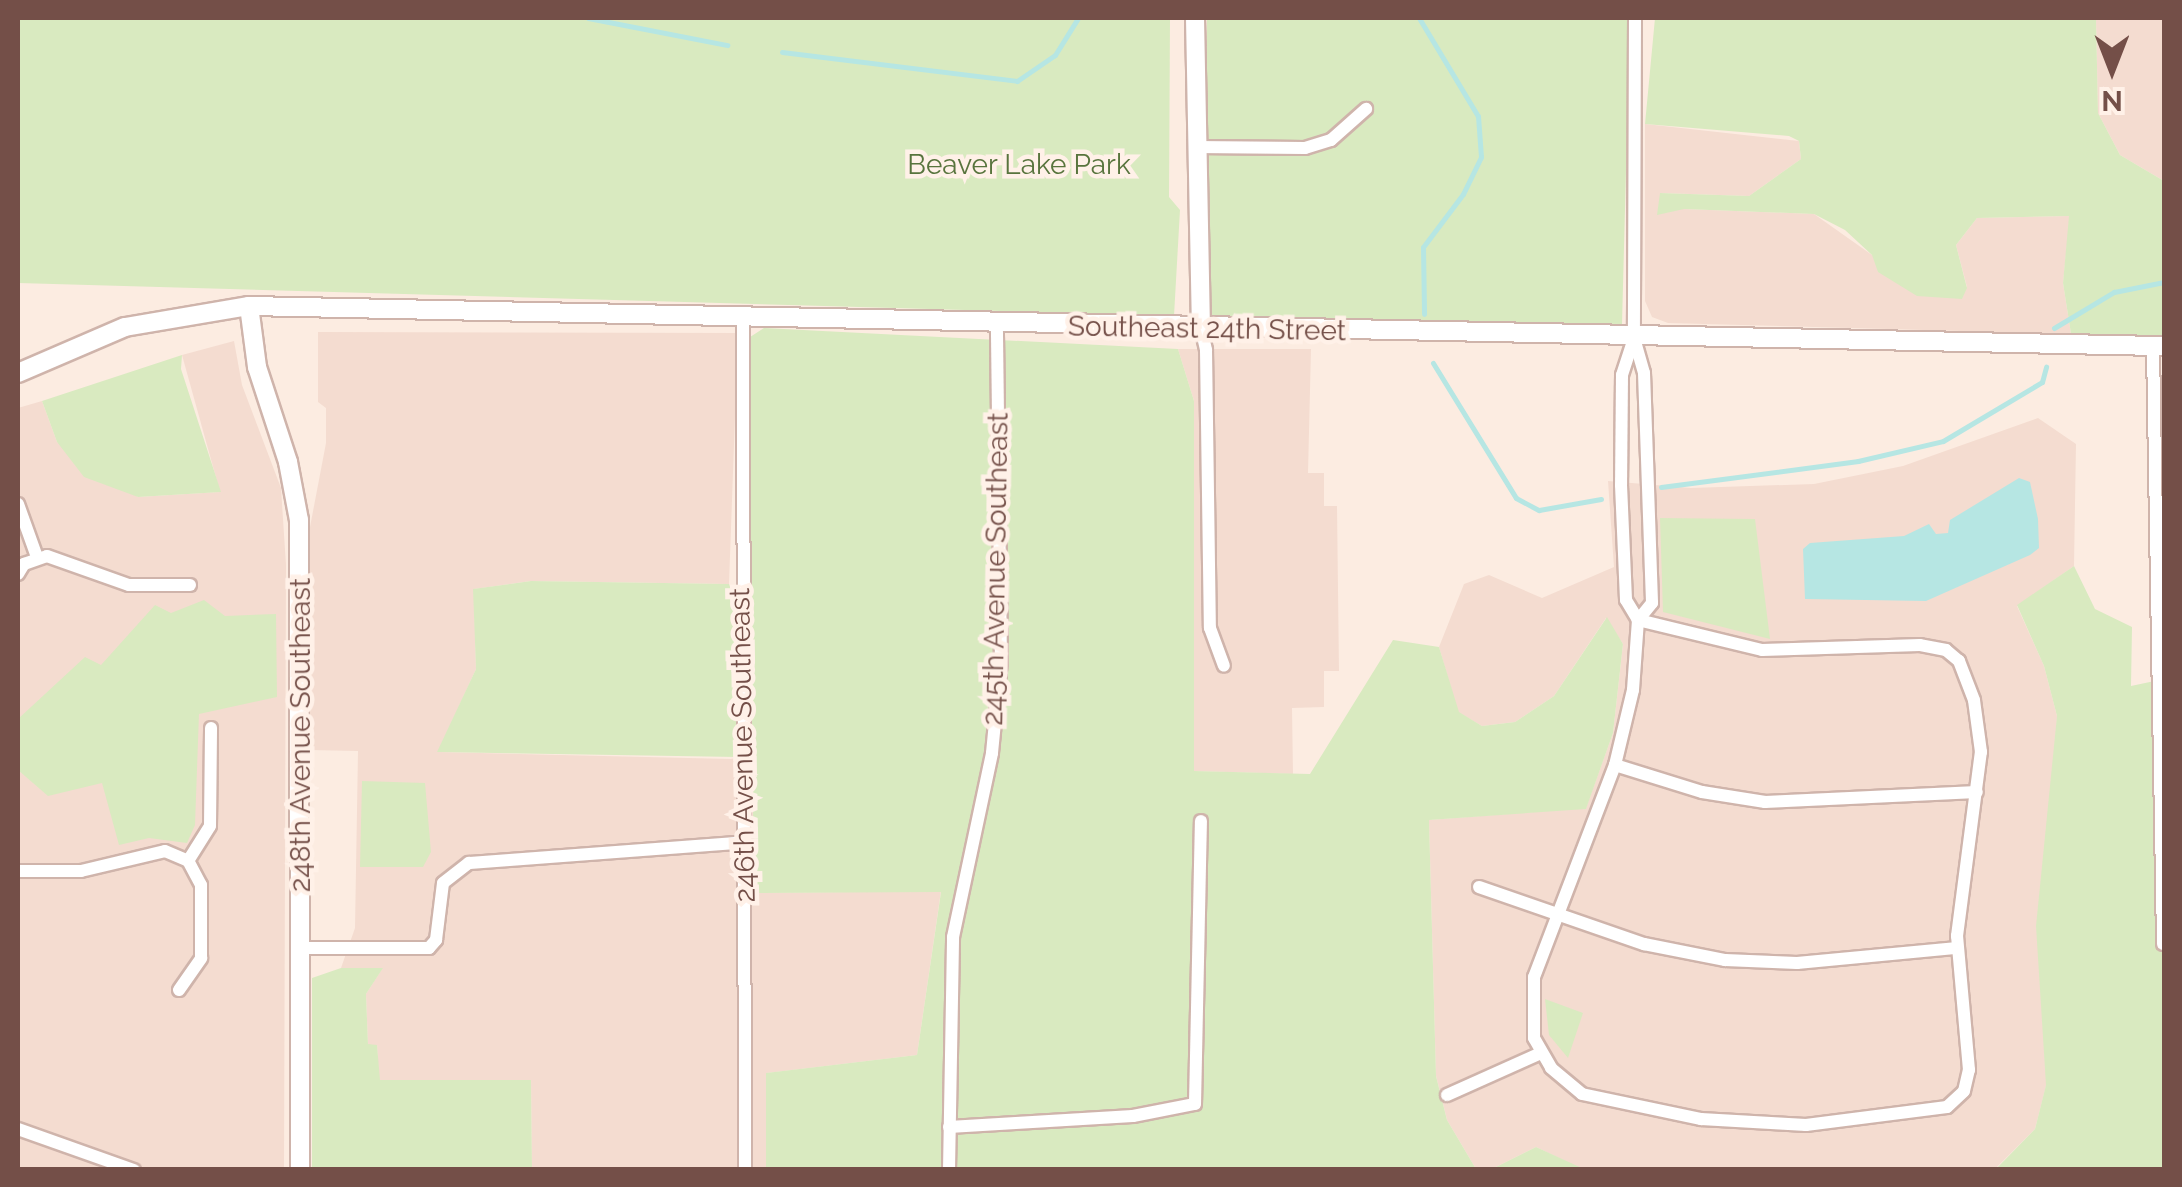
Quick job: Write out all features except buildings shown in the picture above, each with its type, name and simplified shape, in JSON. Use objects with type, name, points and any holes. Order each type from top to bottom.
[{"type":"street","points":[[1195,18],[1195,147],[1200,328],[1206,350],[1210,628],[1224,666]]},
{"type":"street","points":[[1635,18],[1634,338],[1644,372],[1652,603],[1638,620]]},
{"type":"street","points":[[1195,147],[1305,148],[1331,140],[1366,109]]},
{"type":"street","name":"Southeast 24th Street","points":[[18,373],[126,327],[249,306],[742,320],[2158,346]]},
{"type":"street","name":"248th Avenue Southeast","points":[[249,306],[257,368],[292,475],[299,520],[300,1170]]},
{"type":"street","name":"246th Avenue Southeast","points":[[742,320],[745,1170]]},
{"type":"street","name":"245th Avenue Southeast","points":[[949,1170],[953,937],[992,753],[1000,662],[997,325]]},
{"type":"street","points":[[1634,338],[1622,376],[1626,600],[1638,620],[1633,690],[1615,765],[1530,990],[1530,1023],[1541,1053],[1568,1086],[1600,1100],[1738,1124],[1806,1125],[1947,1107],[1964,1091],[1969,1060],[1957,948],[1977,792],[1974,700],[1960,661],[1946,650],[1920,645],[1790,653],[1638,620]]},
{"type":"street","points":[[2158,346],[2164,944]]},
{"type":"street","points":[[18,504],[37,557]]},
{"type":"street","points":[[18,574],[37,557],[56,557],[130,585],[190,586]]},
{"type":"street","points":[[188,861],[210,826],[211,728]]},
{"type":"street","points":[[1615,765],[1702,792],[1765,802],[1913,790],[1977,792]]},
{"type":"street","points":[[948,1127],[1132,1116],[1195,1104],[1201,821]]},
{"type":"street","points":[[300,948],[429,948],[436,940],[442,883],[468,863],[746,842]]},
{"type":"street","points":[[18,871],[81,871],[165,851],[188,861],[201,884],[201,958],[179,990]]},
{"type":"street","points":[[1479,887],[1560,918],[1680,953],[1764,964],[1957,948]]},
{"type":"street","points":[[1447,1094],[1541,1053]]},
{"type":"street","points":[[18,1128],[134,1170]]},
{"type":"shaded area","points":[[2096,18],[2164,18],[2164,181],[2120,155],[2098,113]]},
{"type":"shaded area","points":[[1645,124],[1799,141],[1801,159],[1749,196],[1661,193],[1684,209],[1814,214],[1872,255],[1967,287],[1956,245],[1977,218],[2070,216],[2063,283],[2071,334],[1668,323],[1652,317],[1645,301]]},
{"type":"shaded area","points":[[318,332],[738,333],[729,584],[531,581],[474,589],[476,669],[438,752],[731,759],[754,754],[754,893],[941,891],[917,1055],[767,1073],[766,1169],[532,1169],[531,1080],[379,1080],[377,1045],[368,1045],[366,994],[382,969],[341,968],[355,928],[358,751],[310,750],[310,527],[326,443],[326,408],[318,402]]},
{"type":"shaded area","points":[[234,341],[242,385],[281,488],[286,565],[284,1169],[18,1170],[18,408],[42,401],[57,442],[138,497],[220,492],[182,355]]},
{"type":"shaded area","points":[[1178,349],[1311,349],[1308,473],[1324,473],[1324,506],[1337,506],[1339,671],[1324,671],[1324,707],[1292,708],[1293,774],[1193,771],[1194,401]]},
{"type":"shaded area","points":[[2038,418],[2076,444],[2074,566],[2017,606],[2044,666],[2057,716],[2046,1086],[2035,1129],[1995,1169],[1584,1170],[1536,1147],[1492,1169],[1476,1169],[1447,1120],[1436,1076],[1429,820],[1586,808],[1613,733],[1623,644],[1606,618],[1554,696],[1515,722],[1482,726],[1458,712],[1439,647],[1464,584],[1489,575],[1542,598],[1614,567],[1608,481],[1691,488],[1814,484],[1903,466]]},
{"type":"green space","name":"Beaver Lake Park","points":[[18,18],[1170,18],[1169,197],[1180,210],[1174,316],[18,283]]},
{"type":"green space","points":[[1207,18],[1630,18],[1622,324],[1222,320],[1212,315],[1204,288]]},
{"type":"green space","points":[[1655,18],[2096,18],[2098,113],[2120,155],[2164,181],[2164,336],[2071,334],[2063,283],[2069,216],[1977,218],[1956,245],[1967,288],[1962,299],[1917,296],[1878,272],[1872,255],[1845,230],[1814,214],[1684,209],[1657,215],[1660,193],[1749,196],[1801,159],[1799,141],[1789,136],[1645,124]]},
{"type":"green space","points":[[764,328],[1178,349],[1194,401],[1194,771],[1310,774],[1393,640],[1439,647],[1459,712],[1482,726],[1515,722],[1554,696],[1607,617],[1623,644],[1613,733],[1586,809],[1429,820],[1436,1076],[1447,1120],[1476,1169],[766,1169],[766,1073],[917,1055],[941,892],[754,893],[747,339]]},
{"type":"green space","points":[[182,355],[181,369],[221,492],[138,497],[84,477],[57,442],[42,401]]},
{"type":"green space","points":[[1660,518],[1755,519],[1770,639],[1663,612]]},
{"type":"green space","points":[[2074,566],[2095,609],[2132,627],[2131,686],[2164,679],[2164,1169],[1995,1170],[2035,1129],[2046,1085],[2036,926],[2057,716],[2044,666],[2017,605]]},
{"type":"green space","points":[[531,581],[729,584],[739,611],[738,757],[437,752],[476,669],[473,589]]},
{"type":"green space","points":[[204,600],[225,616],[276,614],[277,697],[199,714],[195,825],[187,843],[149,838],[119,845],[102,783],[48,796],[18,770],[18,719],[85,657],[101,665],[155,605],[171,613]]},
{"type":"green space","points":[[362,781],[425,783],[431,852],[423,867],[360,867]]},
{"type":"green space","points":[[341,968],[383,968],[366,994],[368,1044],[377,1045],[380,1080],[531,1080],[532,1169],[312,1169],[312,978]]},
{"type":"green space","points":[[1545,999],[1583,1013],[1568,1058],[1549,1035]]},
{"type":"green space","points":[[1536,1147],[1584,1169],[1492,1169]]},
{"type":"water","points":[[2019,478],[2030,482],[2038,519],[2039,548],[2030,555],[1926,601],[1805,599],[1803,549],[1810,543],[1904,536],[1929,524],[1936,534],[1948,533],[1950,520]]},
{"type":"waterway","points":[[588,18],[727,45]]},
{"type":"waterway","points":[[782,52],[1017,81],[1055,55],[1078,18]]},
{"type":"waterway","points":[[1419,18],[1478,116],[1481,157],[1463,194],[1423,247],[1424,314]]},
{"type":"waterway","points":[[2054,328],[2114,292],[2164,282]]},
{"type":"waterway","points":[[1433,363],[1516,498],[1539,510],[1601,499]]},
{"type":"waterway","points":[[1661,487],[1858,461],[1943,441],[2042,382],[2046,367]]}]
